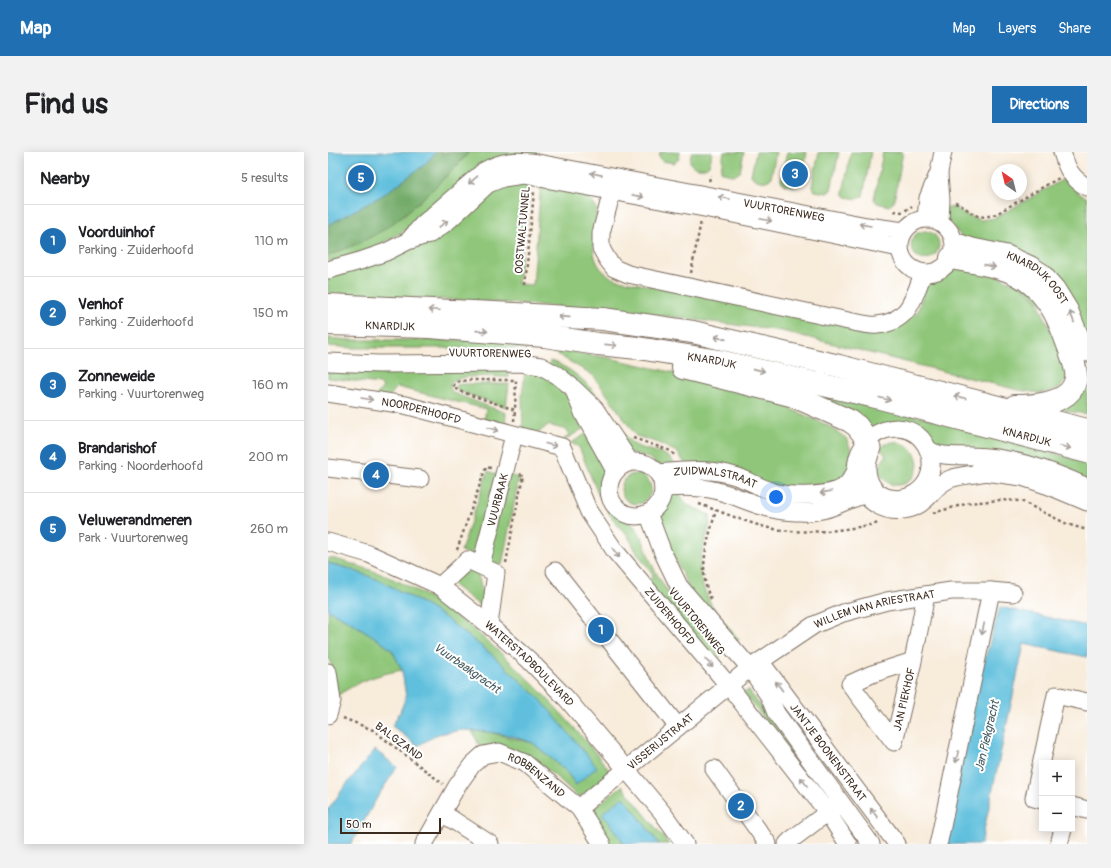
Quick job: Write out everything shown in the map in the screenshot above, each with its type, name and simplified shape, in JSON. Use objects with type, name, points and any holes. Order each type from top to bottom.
[{"type":"main road","points":[[953,249],[993,266],[1016,273],[1030,283],[1054,310],[1075,367],[1076,378],[1072,388],[1066,395],[1044,403],[1023,406],[997,407]]},
{"type":"main road","name":"KNARDIJK","points":[[328,305],[491,312],[603,319],[692,332],[839,366],[997,407],[1076,425],[1087,430]]},
{"type":"main road","name":"KNARDIJK","points":[[328,324],[429,327],[544,336],[638,348],[719,361],[873,396],[1087,452]]},
{"type":"main road","points":[[638,348],[680,367],[791,395],[834,414],[855,438],[861,454]]},
{"type":"street","points":[[933,220],[928,198],[939,172],[943,152]]},
{"type":"street","points":[[1062,152],[1070,172],[1076,180],[1087,187]]},
{"type":"street","name":"VUURTORENWEG","points":[[408,241],[422,225],[474,178],[494,165],[506,161],[517,160],[538,163],[614,184]]},
{"type":"street","points":[[933,220],[942,200],[939,172]]},
{"type":"street","name":"VUURTORENWEG","points":[[328,270],[380,254],[408,241],[430,234],[448,221],[488,184],[499,179],[523,175],[614,184],[705,201],[904,231]]},
{"type":"street","points":[[614,184],[601,233],[600,248],[614,268],[628,274],[688,285],[853,322],[877,325],[895,320],[905,313],[911,305],[922,273]]},
{"type":"street","name":"VUURTORENWEG","points":[[705,201],[899,248]]},
{"type":"street","points":[[933,220],[948,228],[952,234],[953,249],[946,265],[940,270],[931,273],[922,273],[907,264],[899,248],[900,239],[904,231],[913,222],[933,220]]},
{"type":"street","name":"KNARDIJK OOST","points":[[953,249],[973,247],[1007,254],[1042,272],[1056,288],[1069,309],[1087,353]]},
{"type":"street","name":"VUURTORENWEG","points":[[328,362],[379,364],[521,363],[541,366],[557,375],[595,409],[630,462]]},
{"type":"street","name":"VUURTORENWEG","points":[[572,387],[584,415],[615,471]]},
{"type":"street","name":"NOORDERHOOFD","points":[[328,393],[405,405],[514,435]]},
{"type":"street","name":"ZUIDWALSTRAAT","points":[[661,480],[682,479],[706,469],[729,474],[774,492],[796,495],[826,493],[845,486],[851,479],[861,454],[877,432],[883,429],[896,428],[909,431],[920,438],[928,449]]},
{"type":"street","name":"VUURBAAK","points":[[481,565],[514,435]]},
{"type":"street","name":"ZUIDERHOOFD","points":[[514,435],[562,447],[589,512],[614,551],[745,673],[834,808]]},
{"type":"street","points":[[873,497],[868,476],[867,462],[872,448],[861,454],[860,486],[873,497],[889,510],[904,510],[924,501],[930,485],[929,476],[931,462],[928,449]]},
{"type":"street","points":[[928,449],[938,455],[991,456],[1024,463],[1057,474],[1087,487]]},
{"type":"street","points":[[630,462],[640,462],[650,465],[661,480],[662,498],[656,507],[642,515],[624,514],[615,506],[609,495],[609,482],[615,471],[622,465],[630,462]]},
{"type":"street","points":[[328,468],[420,479]]},
{"type":"street","points":[[930,485],[941,483],[951,478],[989,472],[1022,477],[1049,486],[1087,502]]},
{"type":"street","name":"ZUIDWALSTRAAT","points":[[682,479],[776,510],[814,512],[828,510],[873,497]]},
{"type":"street","name":"VUURTORENWEG","points":[[642,515],[653,558],[670,590],[745,673],[762,703],[776,713],[834,808],[871,844]]},
{"type":"street","name":"WATERSTADBOULEVARD","points":[[328,542],[369,554],[440,586],[489,625],[528,659],[567,699],[662,812],[686,844]]},
{"type":"street","points":[[440,586],[468,560],[496,573],[489,625]]},
{"type":"street","points":[[555,571],[678,727]]},
{"type":"street","name":"WILLEM VAN ARIESTRAAT","points":[[745,673],[814,625],[844,613],[887,601],[950,591],[991,591],[1013,593]]},
{"type":"street","points":[[938,844],[940,841],[991,591]]},
{"type":"street","name":"JAN PIEKHOF","points":[[913,662],[872,674],[850,684],[894,742],[913,662],[926,595]]},
{"type":"street","points":[[328,672],[332,701],[329,713]]},
{"type":"street","name":"VISSERIJSTRAAT","points":[[579,808],[745,673]]},
{"type":"street","name":"JANTJE BOONENSTRAAT","points":[[745,673],[897,844]]},
{"type":"street","points":[[1039,799],[1034,798],[1056,695],[1087,702]]},
{"type":"street","name":"ROBBENZAND","points":[[424,844],[453,792],[472,766],[483,755],[499,752],[525,763],[579,808],[602,844]]},
{"type":"street","points":[[714,769],[768,844]]},
{"type":"street","points":[[1075,807],[1087,810]]},
{"type":"street","points":[[788,844],[791,840],[834,808],[848,844]]},
{"type":"street","points":[[442,814],[490,844]]},
{"type":"street","points":[[1059,844],[1062,832]]},
{"type":"path","points":[[942,200],[961,205],[977,217],[985,217],[996,214],[1070,172]]},
{"type":"path","name":"OOSTWALTUNNEL","points":[[525,285],[535,176]]},
{"type":"path","points":[[688,285],[711,176]]},
{"type":"path","points":[[514,435],[515,410],[516,380],[468,380],[456,382],[453,387],[459,392],[515,410]]},
{"type":"path","points":[[628,432],[633,438],[671,451],[677,459],[686,495],[689,500],[716,510],[704,560],[704,577],[710,597],[714,603]]},
{"type":"path","name":"BALGZAND","points":[[329,713],[373,730],[453,792]]},
{"type":"green space","points":[[436,152],[469,152],[430,192],[397,220],[372,236],[328,256],[328,225],[383,195],[423,166]]},
{"type":"green space","points":[[469,152],[537,152],[535,157],[379,245],[358,254],[328,262],[328,255],[385,228],[420,200],[457,166]]},
{"type":"green space","points":[[660,152],[680,152],[679,159],[674,163],[662,161],[659,156]]},
{"type":"green space","points":[[692,152],[712,152],[709,165],[705,168],[693,166],[690,161]]},
{"type":"green space","points":[[724,152],[744,152],[740,172],[738,174],[731,175],[721,171]]},
{"type":"green space","points":[[756,152],[776,152],[771,178],[769,180],[760,181],[751,175]]},
{"type":"green space","points":[[787,152],[807,152],[801,184],[796,187],[784,185],[781,180]]},
{"type":"green space","points":[[819,152],[839,152],[831,190],[827,193],[815,191],[812,186]]},
{"type":"green space","points":[[851,152],[871,152],[863,196],[858,199],[846,197],[843,193]]},
{"type":"green space","points":[[883,152],[903,152],[894,202],[889,206],[877,203],[874,199]]},
{"type":"green space","points":[[531,180],[518,284],[533,285],[541,182],[587,195],[597,209],[593,248],[598,265],[604,272],[613,278],[621,280],[887,330],[917,313],[924,292],[930,281],[935,276],[946,270],[957,266],[964,266],[995,275],[1033,292],[1068,367],[1065,381],[1060,388],[1052,391],[1039,393],[1018,390],[782,331],[666,316],[526,304],[328,293],[328,277],[491,187]]},
{"type":"green space","points":[[1062,180],[1070,180],[1077,192],[1087,198],[1087,341],[964,240],[947,219],[945,209],[954,207],[964,214],[980,220],[995,218]]},
{"type":"green space","points":[[925,231],[935,235],[939,245],[935,255],[925,259],[915,255],[911,245],[915,235]]},
{"type":"green space","points":[[961,249],[998,256],[1019,264],[1035,273],[1053,291],[1061,304],[1087,363],[1087,414],[1066,411],[1063,408],[1064,405],[1079,393],[1083,383],[1081,363],[1058,309],[1041,285],[1031,276],[1011,266],[961,255],[958,253]]},
{"type":"green space","points":[[328,338],[352,340],[508,340],[605,357],[692,377],[775,402],[827,425],[846,438],[852,452],[851,465],[840,482],[815,491],[775,486],[686,465],[677,452],[656,442],[636,436],[594,376],[552,351],[504,348],[352,348],[328,346]]},
{"type":"green space","points":[[550,361],[568,369],[587,384],[609,413],[604,416],[549,365]]},
{"type":"green space","points":[[492,366],[525,369],[539,372],[551,378],[562,387],[586,427],[563,441],[569,434],[567,430],[548,425],[536,435],[523,431],[522,396],[525,372],[509,370],[509,377],[465,377],[452,381],[450,388],[453,393],[506,413],[505,427],[484,422],[486,409],[397,387],[389,397],[376,396],[383,387],[380,384],[328,378],[328,367],[365,369],[428,369]]},
{"type":"green space","points":[[719,368],[971,429],[1087,463],[1087,483],[941,449],[927,437],[868,432]]},
{"type":"green space","points":[[509,384],[506,407],[458,391],[456,387],[457,385]]},
{"type":"green space","points":[[613,418],[628,440],[641,448],[664,454],[673,462],[676,468],[665,467],[657,464],[649,458],[629,452],[608,421]]},
{"type":"green space","points":[[589,432],[608,472],[604,490],[607,503],[616,514],[637,529],[643,540],[654,569],[668,592],[721,656],[716,660],[643,579],[653,578],[652,572],[637,553],[627,534],[620,528],[610,515],[598,494],[579,447],[571,443]]},
{"type":"green space","points":[[893,442],[909,447],[918,461],[917,471],[911,479],[902,484],[894,485],[883,479],[879,470],[880,464],[886,456],[880,448],[886,443]]},
{"type":"green space","points":[[488,471],[498,475],[479,557],[461,551]]},
{"type":"green space","points":[[636,474],[647,478],[651,489],[647,500],[636,504],[625,500],[621,489],[625,478]]},
{"type":"green space","points":[[508,475],[519,478],[502,565],[486,560]]},
{"type":"green space","points":[[680,494],[687,505],[710,515],[709,528],[702,551],[700,565],[701,578],[704,589],[715,610],[739,640],[734,645],[692,595],[657,520],[665,502],[673,495]]},
{"type":"green space","points":[[328,557],[350,563],[395,580],[428,597],[461,620],[483,637],[532,682],[598,755],[610,771],[609,773],[583,795],[578,797],[559,779],[539,764],[510,748],[491,745],[480,747],[472,731],[489,732],[533,743],[566,771],[576,785],[541,700],[490,653],[444,617],[420,602],[381,581],[347,568],[328,563]]},
{"type":"green space","points":[[470,570],[477,572],[478,574],[484,600],[481,605],[453,585],[455,578]]},
{"type":"green space","points":[[328,610],[373,636],[392,650],[402,670],[368,679],[337,696],[333,669],[328,657]]},
{"type":"green space","points":[[748,690],[865,844],[860,844],[744,693]]},
{"type":"green space","points":[[622,786],[669,844],[659,844],[624,797],[616,831],[624,844],[610,844],[592,814],[596,806]]},
{"type":"water","points":[[328,152],[436,152],[423,166],[383,195],[328,225]]},
{"type":"water","name":"Vuurbaakgracht","points":[[328,563],[347,568],[381,581],[444,617],[490,653],[541,700],[597,767],[576,785],[566,771],[533,743],[512,736],[489,732],[462,730],[438,734],[417,746],[392,726],[406,697],[402,670],[392,650],[373,636],[328,610]]},
{"type":"water","name":"Jan Piekgracht","points":[[1000,607],[1087,626],[1087,657],[1024,644],[981,844],[932,844]]},
{"type":"water","points":[[375,750],[397,767],[378,796],[351,844],[328,844],[328,810],[345,786]]},
{"type":"water","points":[[624,797],[659,844],[624,844],[602,813]]},
{"type":"place","name":"Zonneweide","points":[[795,174]]},
{"type":"place","name":"Veluwerandmeren","points":[[361,178]]},
{"type":"place","name":"Brandarishof","points":[[376,475]]},
{"type":"place","name":"Voorduinhof","points":[[601,630]]},
{"type":"place","name":"Venhof","points":[[741,806]]}]
